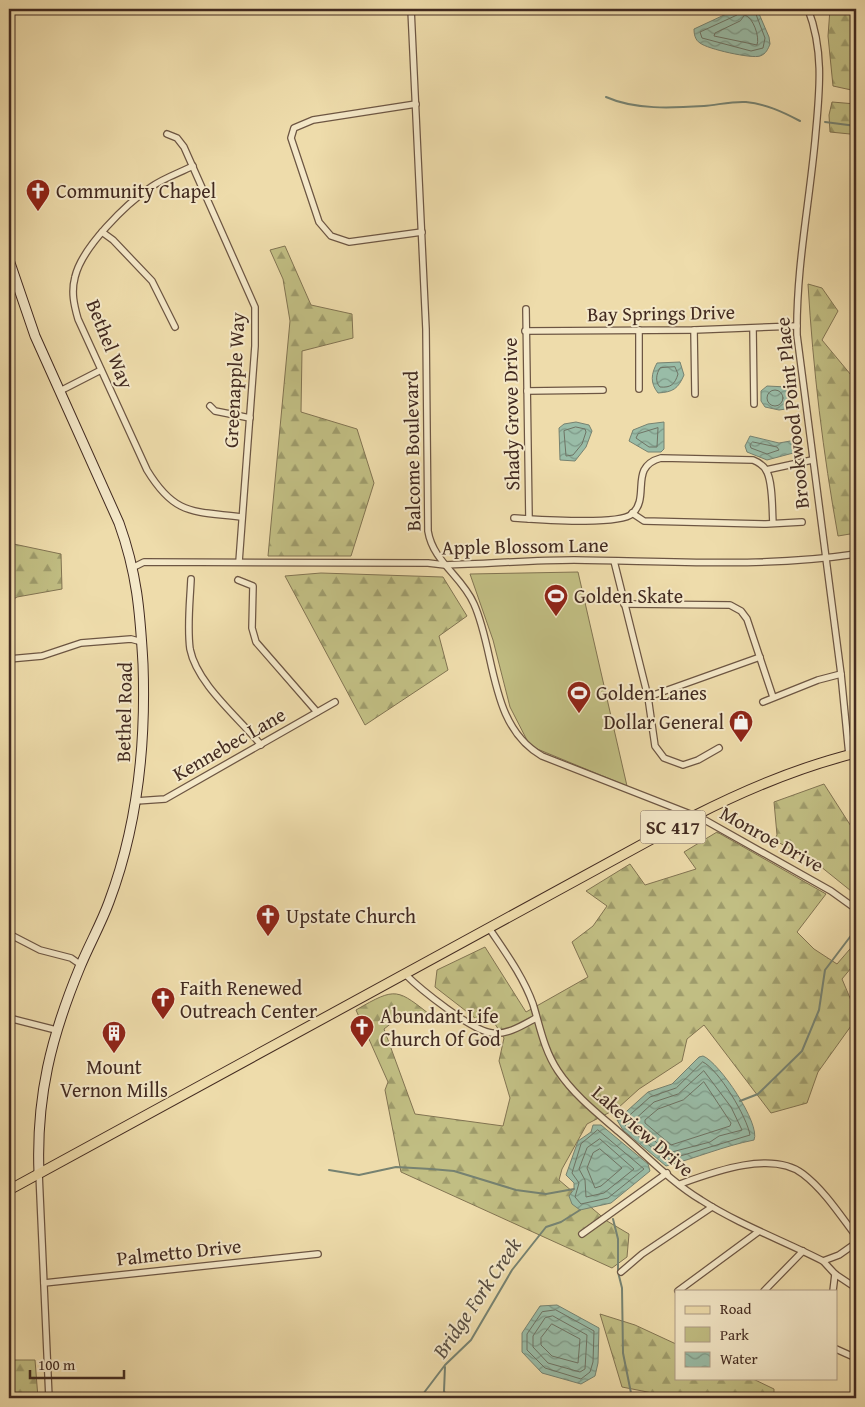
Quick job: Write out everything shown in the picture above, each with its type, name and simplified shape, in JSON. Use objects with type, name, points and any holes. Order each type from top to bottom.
[{"type":"main road","name":"SC 417","points":[[9,1190],[694,816],[762,783],[803,768],[852,754]]},
{"type":"street","name":"Balcome Boulevard","points":[[411,9],[422,232],[429,438],[428,531],[434,552],[463,585],[474,604],[502,704],[513,727],[526,744],[548,759],[694,816]]},
{"type":"street","name":"Brookwood Point Place","points":[[808,9],[820,57],[820,95],[798,288],[797,326],[824,558],[852,754]]},
{"type":"street","points":[[416,104],[313,120],[294,128],[290,138],[319,222],[331,236],[349,242],[422,232]]},
{"type":"street","name":"Greenapple Way","points":[[167,134],[179,140],[193,166],[255,307],[250,418],[239,562]]},
{"type":"street","name":"Bethel Way","points":[[193,166],[152,186],[102,232],[81,261],[75,276],[73,292],[78,319],[101,370],[147,470],[165,495],[178,506],[192,512],[241,517]]},
{"type":"street","points":[[102,232],[113,240],[152,281],[175,327]]},
{"type":"street","name":"Bethel Road","points":[[9,260],[32,329],[119,523],[134,567],[142,642],[144,734],[136,801],[115,886],[81,965],[56,1030],[40,1106],[39,1173]]},
{"type":"street","name":"Shady Grove Drive","points":[[526,309],[529,519]]},
{"type":"street","name":"Bay Springs Drive","points":[[525,331],[694,330],[797,326]]},
{"type":"street","points":[[753,328],[754,404]]},
{"type":"street","points":[[639,330],[639,389]]},
{"type":"street","points":[[694,330],[695,394]]},
{"type":"street","points":[[60,391],[101,370]]},
{"type":"street","points":[[527,391],[603,390]]},
{"type":"street","points":[[210,406],[215,411],[250,418]]},
{"type":"street","points":[[514,518],[606,520],[624,518],[632,513],[639,500],[642,471],[654,460],[661,458],[753,460],[766,470],[773,523]]},
{"type":"street","points":[[766,470],[812,460]]},
{"type":"street","points":[[632,513],[644,521],[802,522]]},
{"type":"street","name":"Apple Blossom Lane","points":[[134,567],[144,562],[428,563],[445,565],[614,561],[755,563],[856,554]]},
{"type":"street","points":[[614,561],[648,697],[656,746],[664,758],[682,765],[698,760],[719,748]]},
{"type":"street","points":[[192,579],[189,640],[193,660],[211,689],[261,745]]},
{"type":"street","points":[[238,580],[253,586],[252,628],[258,647],[317,712]]},
{"type":"street","points":[[624,604],[730,605],[741,611],[747,619],[773,697]]},
{"type":"street","points":[[9,659],[42,656],[81,643],[131,639],[142,642]]},
{"type":"street","points":[[648,697],[760,657]]},
{"type":"street","points":[[763,702],[818,680],[841,674]]},
{"type":"street","name":"Kennebec Lane","points":[[136,801],[165,799],[335,702]]},
{"type":"street","name":"Monroe Drive","points":[[694,816],[790,866],[856,909]]},
{"type":"street","name":"Lakeview Drive","points":[[489,928],[524,983],[552,1061],[567,1084],[586,1103],[680,1184],[712,1207],[758,1232],[823,1261]]},
{"type":"street","points":[[9,934],[40,950],[72,958],[81,965]]},
{"type":"street","points":[[404,974],[451,1011],[484,1031],[502,1032],[536,1018]]},
{"type":"street","points":[[9,1018],[56,1030]]},
{"type":"street","points":[[680,1184],[754,1164],[781,1164],[799,1171],[812,1181],[856,1236]]},
{"type":"street","points":[[39,1173],[49,1398]]},
{"type":"street","points":[[582,1234],[667,1173]]},
{"type":"street","points":[[621,1272],[712,1207]]},
{"type":"street","points":[[680,1290],[758,1232]]},
{"type":"street","points":[[856,1243],[839,1255],[823,1261],[835,1274],[856,1288]]},
{"type":"street","points":[[765,1290],[803,1251]]},
{"type":"street","name":"Palmetto Drive","points":[[44,1283],[318,1254]]},
{"type":"street","points":[[833,1290],[835,1274]]},
{"type":"street","points":[[838,1350],[856,1358]]},
{"type":"green space","points":[[830,9],[856,9],[856,91],[833,86],[828,36]]},
{"type":"green space","points":[[832,102],[856,104],[856,137],[850,134],[830,132],[829,115]]},
{"type":"green space","points":[[285,246],[311,305],[352,314],[353,338],[302,351],[301,412],[357,429],[374,483],[351,556],[268,556],[290,321],[283,279],[270,250]]},
{"type":"green space","points":[[808,284],[822,288],[838,311],[822,340],[856,381],[856,533],[838,536],[819,411]]},
{"type":"green space","points":[[9,543],[61,554],[62,589],[17,597],[9,602]]},
{"type":"green space","points":[[578,572],[627,786],[530,746],[510,707],[493,640],[470,574]]},
{"type":"green space","points":[[321,573],[443,577],[467,616],[439,636],[448,670],[365,725],[285,576]]},
{"type":"green space","points":[[824,784],[856,834],[856,895],[815,862],[774,840],[777,835],[774,802]]},
{"type":"green space","points":[[717,832],[826,894],[797,932],[814,949],[837,964],[856,942],[856,962],[842,979],[856,1012],[856,1019],[818,1072],[807,1103],[771,1113],[704,1025],[687,1039],[682,1061],[639,1089],[618,1108],[587,1124],[562,1169],[559,1180],[607,1221],[629,1234],[627,1257],[612,1268],[401,1172],[385,1090],[388,1082],[356,1010],[380,997],[396,994],[404,996],[433,1017],[398,1018],[384,1029],[415,1114],[503,1126],[510,1098],[499,1061],[504,1038],[495,1024],[475,1018],[435,987],[437,970],[485,947],[526,1012],[588,977],[572,942],[593,926],[607,906],[586,891],[630,864],[645,885],[696,869],[684,852]]},
{"type":"green space","points":[[600,1314],[635,1325],[675,1344],[675,1380],[755,1380],[774,1389],[774,1398],[678,1398],[622,1387]]},
{"type":"green space","points":[[9,1360],[35,1360],[38,1398],[9,1398]]},
{"type":"water","points":[[737,9],[757,9],[770,44],[762,55],[755,57],[720,51],[698,42],[696,39],[694,29]]},
{"type":"water","points":[[680,362],[684,375],[680,384],[671,391],[658,393],[652,378],[657,363]]},
{"type":"water","points":[[767,386],[787,387],[790,399],[786,409],[779,410],[765,407],[761,401],[761,391]]},
{"type":"water","points":[[576,422],[589,425],[592,431],[586,447],[575,461],[560,460],[559,428],[564,424]]},
{"type":"water","points":[[664,422],[664,449],[661,452],[648,452],[629,441],[633,430],[648,424]]},
{"type":"water","points":[[750,436],[779,443],[796,440],[797,452],[767,460],[747,452],[745,446]]},
{"type":"water","points":[[703,1056],[719,1069],[737,1094],[751,1121],[754,1140],[666,1166],[623,1130],[617,1120],[648,1092],[672,1084],[699,1057]]},
{"type":"water","points":[[593,1125],[601,1125],[648,1164],[650,1171],[611,1203],[580,1210],[572,1204],[569,1196],[574,1189],[574,1183],[566,1175],[578,1141],[591,1132]]},
{"type":"water","points":[[557,1305],[599,1328],[598,1363],[595,1376],[581,1384],[542,1373],[522,1352],[522,1333],[540,1306]]},
{"type":"waterway","points":[[606,97],[629,104],[654,107],[692,107],[746,102],[774,109],[800,121]]},
{"type":"waterway","points":[[825,122],[856,126]]},
{"type":"waterway","name":"Bridge Fork Creek","points":[[740,1101],[758,1094],[802,1051],[819,1010],[825,970],[856,929]]},
{"type":"waterway","points":[[329,1170],[359,1175],[396,1167],[431,1169],[454,1171],[516,1190],[546,1194],[574,1189]]},
{"type":"waterway","name":"Bridge Fork Creek","points":[[420,1398],[445,1365],[471,1340],[512,1270],[546,1227],[561,1222],[580,1210]]},
{"type":"waterway","points":[[613,1219],[618,1239],[618,1272],[622,1288],[623,1353],[632,1398]]},
{"type":"waterway","name":"Bridge Fork Creek","points":[[445,1367],[444,1391],[447,1398]]},
{"type":"place","name":"Community Chapel","points":[[38,212]]},
{"type":"place","name":"Golden Skate","points":[[556,617]]},
{"type":"place","name":"Golden Lanes","points":[[579,714]]},
{"type":"place","name":"Dollar General","points":[[741,743]]},
{"type":"place","name":"Upstate Church","points":[[268,937]]},
{"type":"place","name":"Faith Renewed Outreach Center","points":[[163,1020]]},
{"type":"place","name":"Abundant Life Church Of God","points":[[362,1048]]},
{"type":"place","name":"Mount Vernon Mills","points":[[114,1054]]}]
